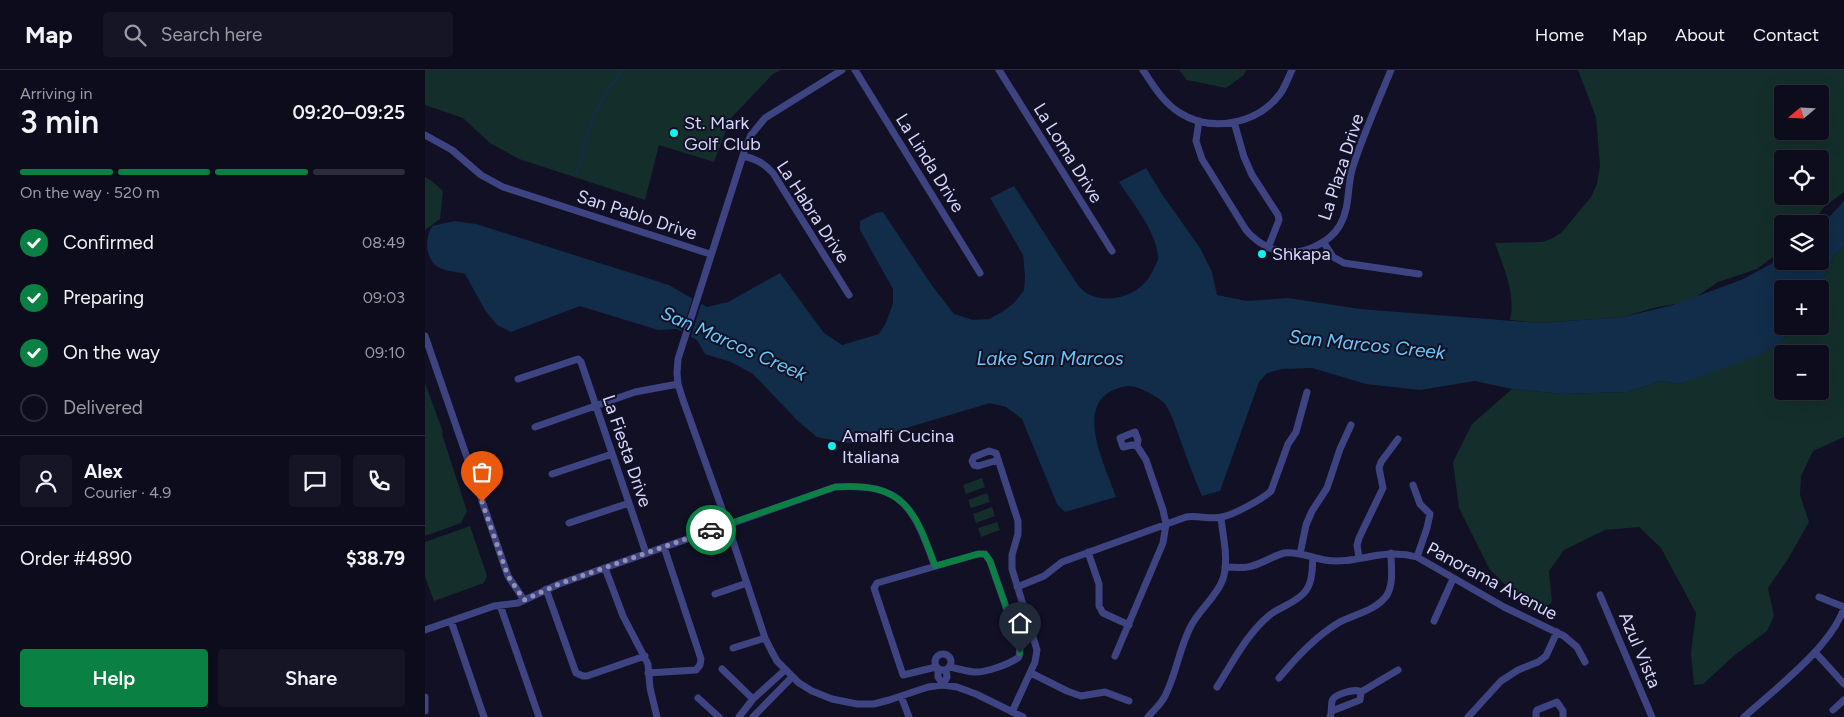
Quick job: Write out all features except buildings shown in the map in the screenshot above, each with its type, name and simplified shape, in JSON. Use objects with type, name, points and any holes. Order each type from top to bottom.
[{"type":"street","name":"San Pablo Drive","points":[[425,136],[452,150],[481,175],[503,187],[710,254],[751,135],[765,118],[842,70]]},
{"type":"street","name":"La Linda Drive","points":[[855,70],[980,273]]},
{"type":"street","name":"La Loma Drive","points":[[999,70],[1112,251]]},
{"type":"street","points":[[1143,70],[1160,96],[1181,114],[1199,122],[1226,124],[1255,115],[1279,96],[1292,70]]},
{"type":"street","name":"La Plaza Drive","points":[[1199,122],[1196,141],[1201,159],[1246,230],[1252,237],[1269,248],[1291,253],[1306,251],[1324,243],[1335,233],[1340,225],[1347,208],[1353,168],[1391,70]]},
{"type":"street","points":[[1234,122],[1244,157],[1252,175],[1278,216],[1279,220],[1269,248]]},
{"type":"street","name":"La Habra Drive","points":[[743,156],[767,165],[849,295]]},
{"type":"street","points":[[1324,243],[1333,256],[1344,263],[1419,274]]},
{"type":"street","points":[[710,254],[678,359],[678,384],[765,638],[777,661],[799,683],[824,697],[843,702],[874,704],[929,687],[943,685],[957,687],[976,694],[1023,717]]},
{"type":"street","points":[[425,336],[508,576],[524,600]]},
{"type":"street","name":"La Fiesta Drive","points":[[518,379],[578,359],[581,362],[647,554]]},
{"type":"street","points":[[535,427],[635,392],[678,384]]},
{"type":"street","points":[[1017,587],[1033,582],[1062,562],[1088,552],[1166,524],[1195,516],[1221,518],[1265,497],[1271,491],[1288,444],[1296,432],[1307,392]]},
{"type":"street","points":[[1300,554],[1306,525],[1312,511],[1327,488],[1339,449],[1351,425]]},
{"type":"street","points":[[1359,558],[1357,545],[1359,538],[1383,488],[1379,468],[1381,462],[1398,439]]},
{"type":"street","points":[[1115,656],[1163,543],[1166,524],[1146,460],[1137,446]]},
{"type":"street","points":[[552,474],[613,454]]},
{"type":"street","points":[[998,460],[1018,521],[1018,534],[1012,555],[1012,569],[1036,643],[1035,662],[1012,712]]},
{"type":"street","points":[[1413,485],[1420,504],[1430,514],[1417,558]]},
{"type":"street","points":[[425,630],[500,605],[524,600],[546,589],[835,487],[857,486],[874,488],[885,491],[899,500],[913,513],[921,528],[935,566]]},
{"type":"street","points":[[569,523],[629,503]]},
{"type":"street","points":[[1148,717],[1164,698],[1175,672],[1183,642],[1200,612],[1219,589],[1225,567],[1221,518]]},
{"type":"street","points":[[648,673],[696,670],[700,665],[701,658],[664,548]]},
{"type":"street","points":[[1088,552],[1099,584],[1099,606],[1103,613],[1129,625]]},
{"type":"street","name":"Panorama Avenue","points":[[1225,567],[1250,567],[1286,553],[1336,561],[1403,553],[1417,558],[1503,607],[1564,636],[1577,648],[1585,662]]},
{"type":"street","points":[[1279,678],[1301,652],[1337,624],[1375,606],[1386,596],[1390,588],[1391,553]]},
{"type":"street","points":[[978,554],[985,554],[990,561],[1020,647],[1019,657],[1014,661],[981,672],[943,668],[903,675],[874,588],[877,583],[978,554]]},
{"type":"street","points":[[1217,688],[1247,640],[1257,628],[1272,614],[1304,594],[1312,578],[1313,557]]},
{"type":"street","points":[[605,568],[623,616],[648,664],[648,673],[657,717]]},
{"type":"street","points":[[1434,622],[1453,579]]},
{"type":"street","points":[[715,594],[747,583]]},
{"type":"street","points":[[546,589],[576,673],[587,676],[645,656]]},
{"type":"street","name":"Azul Vista","points":[[1600,596],[1652,717]]},
{"type":"street","points":[[1744,717],[1828,638],[1844,608],[1819,598]]},
{"type":"street","points":[[500,605],[539,717]]},
{"type":"street","points":[[451,621],[484,717]]},
{"type":"street","points":[[1468,717],[1501,681],[1518,670],[1538,662],[1545,656],[1557,632]]},
{"type":"street","points":[[733,648],[765,638]]},
{"type":"street","points":[[1815,652],[1844,684]]},
{"type":"street","points":[[943,668],[947,678],[943,685]]},
{"type":"street","points":[[722,669],[753,700]]},
{"type":"street","points":[[739,717],[753,700],[785,670]]},
{"type":"street","points":[[1361,692],[1362,696],[1357,702],[1331,714],[1332,700],[1335,697],[1354,690],[1361,692],[1397,670]]},
{"type":"street","points":[[1031,673],[1081,696],[1105,692],[1129,702]]},
{"type":"street","points":[[753,717],[793,677]]},
{"type":"street","points":[[901,696],[909,717]]},
{"type":"street","points":[[425,697],[425,711]]},
{"type":"street","points":[[698,698],[719,717]]},
{"type":"street","points":[[1833,710],[1844,700]]},
{"type":"street","points":[[1536,717],[1535,712],[1537,710],[1557,702],[1563,711],[1563,717]]},
{"type":"green space","points":[[425,70],[781,70],[773,74],[730,119],[714,162],[659,145],[645,200],[519,159],[490,143],[463,118],[425,105]]},
{"type":"green space","points":[[1179,70],[1246,70],[1244,75],[1226,88],[1187,80]]},
{"type":"green space","points":[[1578,70],[1844,70],[1844,192],[1829,203],[1829,150],[1774,150],[1774,205],[1827,205],[1818,215],[1774,215],[1774,256],[1757,269],[1718,282],[1693,299],[1623,317],[1540,323],[1510,320],[1510,291],[1495,243],[1542,242],[1561,233],[1591,197],[1597,184],[1600,166],[1596,117]]},
{"type":"green space","points":[[425,177],[443,191],[440,219],[425,230]]},
{"type":"green space","points":[[1844,246],[1844,437],[1813,451],[1801,476],[1800,495],[1809,522],[1788,559],[1768,588],[1774,616],[1767,631],[1736,654],[1703,684],[1694,685],[1691,653],[1696,613],[1661,548],[1639,527],[1605,530],[1564,550],[1549,571],[1552,602],[1544,609],[1531,610],[1490,570],[1459,508],[1453,462],[1472,424],[1512,389],[1563,394],[1628,392],[1662,381],[1679,384],[1782,341],[1786,335],[1829,335],[1829,280],[1822,280],[1829,270],[1834,256]]},
{"type":"green space","points":[[425,383],[443,432],[442,434],[467,511],[461,523],[425,536]]},
{"type":"green space","points":[[982,478],[985,487],[966,494],[963,485]]},
{"type":"green space","points":[[987,493],[990,502],[971,508],[968,500]]},
{"type":"green space","points":[[992,507],[995,516],[976,523],[973,514]]},
{"type":"green space","points":[[997,522],[1000,530],[981,537],[978,528]]},
{"type":"green space","points":[[470,526],[487,576],[484,583],[434,601],[425,577],[425,542]]},
{"type":"water","name":"Lake San Marcos","points":[[1146,168],[1200,248],[1212,272],[1217,295],[1247,301],[1288,298],[1360,309],[1540,323],[1623,317],[1673,305],[1741,280],[1774,262],[1774,270],[1827,270],[1822,280],[1774,280],[1774,335],[1786,335],[1782,341],[1763,354],[1679,384],[1662,381],[1628,392],[1563,394],[1512,389],[1475,381],[1420,390],[1366,384],[1312,368],[1282,369],[1267,373],[1259,382],[1220,491],[1202,496],[1174,421],[1165,404],[1148,392],[1137,387],[1128,386],[1110,392],[1099,402],[1095,416],[1095,432],[1099,449],[1116,497],[1065,512],[1057,504],[1022,419],[1006,407],[990,403],[853,444],[817,437],[798,421],[753,374],[731,362],[705,354],[697,340],[677,329],[658,330],[580,306],[511,332],[497,325],[485,310],[465,274],[445,270],[435,265],[429,256],[427,246],[432,226],[455,221],[476,224],[669,285],[707,307],[728,302],[780,273],[824,333],[842,345],[879,334],[886,323],[893,303],[893,289],[860,230],[860,221],[876,213],[883,212],[933,287],[954,314],[973,320],[989,319],[1014,303],[1024,290],[1023,255],[990,198],[1014,186],[1077,284],[1084,291],[1088,294],[1107,299],[1117,298],[1135,291],[1149,278],[1157,263],[1158,256],[1153,236],[1119,182]]},
{"type":"water","name":"Lake San Marcos","points":[[1844,201],[1844,246],[1834,256],[1829,266],[1829,217]]},
{"type":"pier","points":[[693,297],[702,301],[690,339],[681,334]]},
{"type":"waterway","points":[[593,116],[610,86],[623,70]]},
{"type":"waterway","points":[[576,174],[593,119]]},
{"type":"way so far","points":[[482,502],[508,576],[524,600],[559,584],[711,530]]},
{"type":"place","name":"St. Mark Golf Club","points":[[674,133]]},
{"type":"place","name":"Shkapa","points":[[1262,254]]},
{"type":"place","name":"Amalfi Cucina Italiana","points":[[832,446]]},
{"type":"route","points":[[711,530],[835,487],[857,486],[885,491],[899,500],[913,513],[921,528],[935,566],[978,554],[985,554],[990,561],[1020,647],[1020,653]]},
{"type":"water label","name":"San Marcos Creek","points":[[734,343]]},
{"type":"water label","name":"San Marcos Creek","points":[[1367,344]]}]
